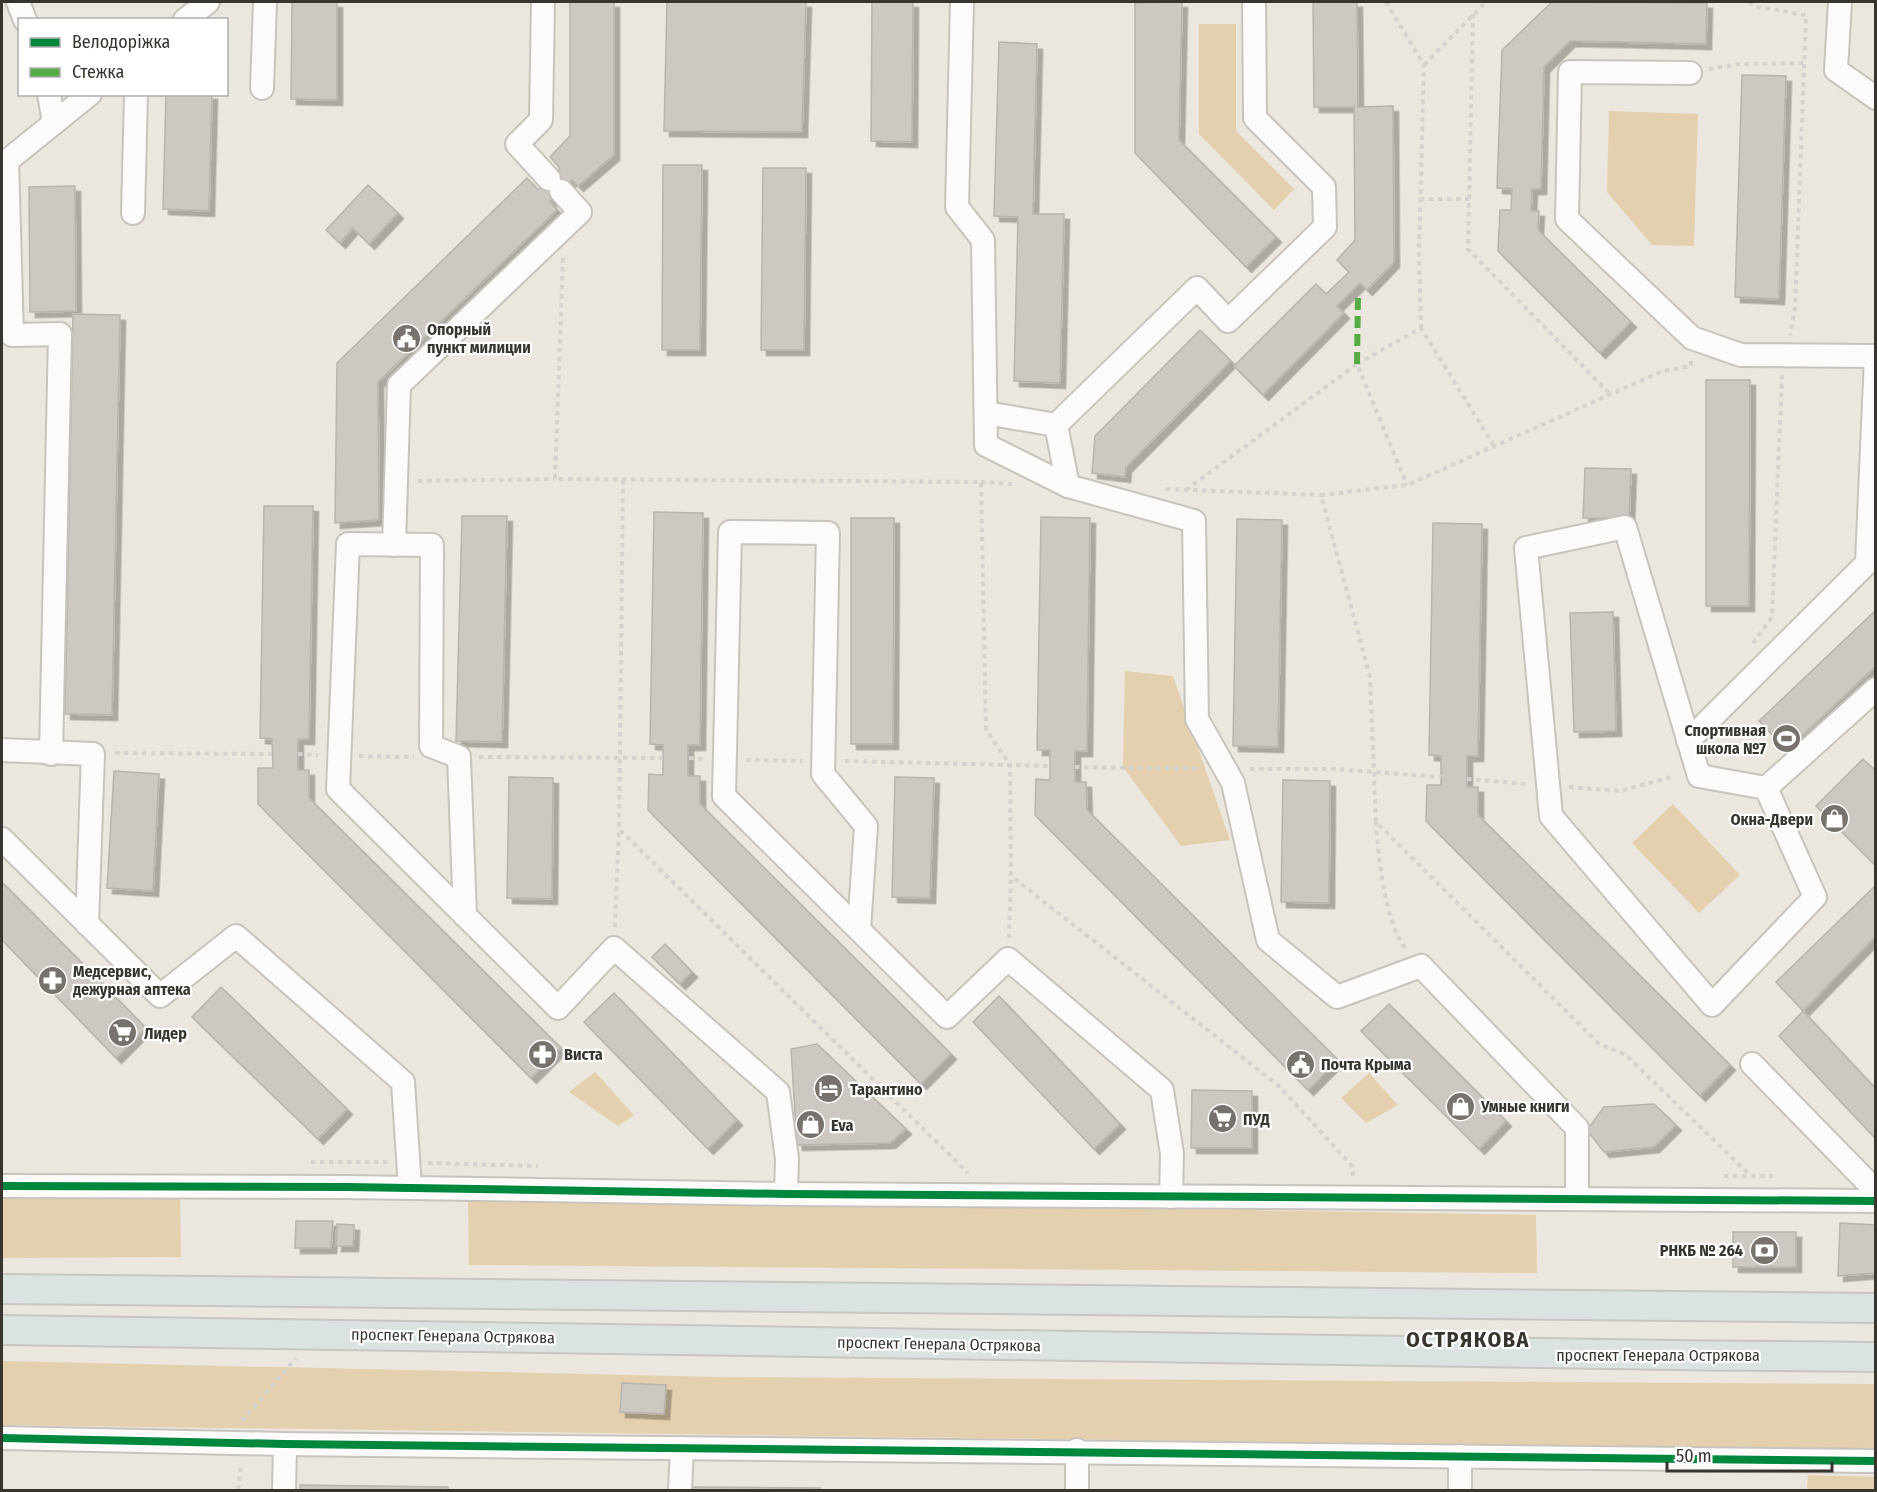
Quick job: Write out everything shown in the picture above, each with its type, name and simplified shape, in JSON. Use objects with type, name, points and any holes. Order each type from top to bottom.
[{"type":"main road","points":[[2,1290],[1875,1308]]},
{"type":"main road","name":"проспект Генерала Острякова","points":[[2,1330],[639,1338],[1594,1355],[1875,1357]]},
{"type":"street","points":[[18,2],[24,18]]},
{"type":"street","points":[[188,18],[208,2]]},
{"type":"street","points":[[262,88],[265,2]]},
{"type":"street","points":[[394,545],[399,384],[580,212],[517,144],[541,120],[543,2]]},
{"type":"street","points":[[963,2],[957,207],[983,240],[986,445],[1068,486],[1194,521],[1197,719],[1233,783],[1268,940],[1337,997],[1421,966],[1577,1128],[1577,1198]]},
{"type":"street","points":[[1056,425],[1197,288],[1228,321],[1325,227],[1324,187],[1255,118],[1254,2]]},
{"type":"street","points":[[1840,2],[1836,70],[1875,98]]},
{"type":"street","points":[[1688,741],[1867,563],[1875,357],[1741,355],[1692,338],[1566,219],[1570,72],[1690,73]]},
{"type":"street","points":[[49,96],[54,123]]},
{"type":"street","points":[[51,754],[60,334],[12,335],[4,163],[88,96]]},
{"type":"street","points":[[133,213],[136,96]]},
{"type":"street","points":[[986,413],[1056,425]]},
{"type":"street","points":[[1056,425],[1068,486]]},
{"type":"street","points":[[1625,526],[1699,776],[1766,788],[1815,897],[1712,1005],[1551,816],[1526,548],[1625,526]]},
{"type":"street","points":[[859,929],[866,826],[823,774],[828,533],[730,532],[724,796],[947,1017],[1008,959],[1162,1090],[1172,1154],[1171,1197]]},
{"type":"street","points":[[465,916],[459,757],[431,746],[432,545],[348,544],[338,789],[465,916],[558,1008],[614,948],[778,1092],[787,1159],[786,1194]]},
{"type":"street","points":[[1766,788],[1875,689]]},
{"type":"street","points":[[2,750],[51,754],[93,754],[87,924]]},
{"type":"street","points":[[2,839],[160,996],[236,936],[403,1082],[410,1188]]},
{"type":"street","points":[[1752,1064],[1875,1191]]},
{"type":"street","points":[[2,1186],[1875,1201]]},
{"type":"street","points":[[2,1438],[285,1444],[1077,1450],[1875,1461]]},
{"type":"street","points":[[284,1491],[285,1444]]},
{"type":"street","points":[[680,1491],[682,1448]]},
{"type":"street","points":[[1077,1450],[1077,1491]]},
{"type":"street","points":[[1460,1456],[1460,1491]]},
{"type":"path","points":[[1386,2],[1424,65],[1420,199],[1421,328],[1494,446]]},
{"type":"path","points":[[1424,65],[1486,2]]},
{"type":"path","points":[[1749,2],[1758,8],[1806,15],[1795,308],[1780,385],[1772,617],[1752,645]]},
{"type":"path","points":[[1473,14],[1468,249],[1611,394]]},
{"type":"path","points":[[1690,73],[1739,63],[1804,63]]},
{"type":"path","points":[[1420,199],[1470,199]]},
{"type":"path","points":[[555,479],[564,228]]},
{"type":"path","points":[[1186,490],[1357,364],[1421,328]]},
{"type":"path","points":[[1397,939],[1378,858],[1370,677],[1321,495],[1407,485],[1663,371],[1690,366],[1692,338]]},
{"type":"path","points":[[1357,364],[1407,485]]},
{"type":"path","points":[[396,481],[555,479],[981,482],[986,730],[1010,765],[1011,876],[1008,959]]},
{"type":"path","points":[[614,948],[619,829],[623,480]]},
{"type":"path","points":[[93,754],[166,752],[272,754]]},
{"type":"path","points":[[548,757],[663,758]]},
{"type":"path","points":[[909,762],[1050,766]]},
{"type":"path","points":[[1075,767],[1226,770],[1277,768],[1441,777]]},
{"type":"path","points":[[1376,822],[1598,1043],[1626,1055],[1750,1174]]},
{"type":"path","points":[[619,829],[971,1175]]},
{"type":"path","points":[[1011,876],[1279,1086],[1352,1166],[1354,1182],[1352,1198]]},
{"type":"shaded area","points":[[1199,24],[1236,24],[1236,131],[1294,189],[1274,210],[1199,134]]},
{"type":"shaded area","points":[[1609,111],[1698,114],[1694,246],[1652,245],[1607,192]]},
{"type":"shaded area","points":[[1125,671],[1173,676],[1230,840],[1181,846],[1123,767]]},
{"type":"shaded area","points":[[1673,804],[1740,875],[1699,913],[1632,843]]},
{"type":"shaded area","points":[[595,1072],[634,1115],[618,1126],[569,1092]]},
{"type":"shaded area","points":[[1369,1073],[1398,1105],[1366,1123],[1341,1098]]},
{"type":"shaded area","points":[[180,1197],[181,1257],[2,1258],[2,1198]]},
{"type":"shaded area","points":[[468,1197],[1536,1215],[1537,1273],[469,1265]]},
{"type":"shaded area","points":[[2,1361],[719,1377],[1876,1384],[1875,1450],[2,1425]]},
{"type":"shaded area","points":[[1808,1475],[1875,1477],[1875,1490],[1807,1490]]},
{"type":"building","points":[[292,2],[337,2],[337,100],[291,99]]},
{"type":"building","points":[[570,2],[614,2],[614,155],[578,186],[572,180],[550,202],[557,210],[378,382],[379,520],[335,523],[337,363],[527,178],[538,190],[560,168],[550,157],[570,136]]},
{"type":"building","points":[[667,2],[806,2],[802,132],[664,131]]},
{"type":"building","points":[[872,2],[913,2],[912,142],[871,141]]},
{"type":"building","points":[[1182,2],[1179,140],[1276,237],[1246,267],[1135,153],[1135,3]]},
{"type":"building","points":[[1313,2],[1357,2],[1358,107],[1393,106],[1394,262],[1367,290],[1360,283],[1337,306],[1344,313],[1263,395],[1234,366],[1316,284],[1326,294],[1349,272],[1337,260],[1355,240],[1354,107],[1314,107]]},
{"type":"building","points":[[1552,2],[1707,3],[1706,44],[1570,41],[1544,67],[1541,189],[1532,189],[1531,211],[1539,211],[1538,230],[1631,322],[1600,353],[1498,251],[1500,210],[1511,210],[1512,189],[1497,188],[1502,50]]},
{"type":"building","points":[[999,42],[1037,44],[1033,214],[1064,214],[1060,383],[1014,381],[1018,217],[994,216]]},
{"type":"building","points":[[1742,75],[1786,76],[1779,299],[1735,297]]},
{"type":"building","points":[[166,96],[212,96],[209,211],[163,209]]},
{"type":"building","points":[[663,165],[702,165],[700,350],[662,350]]},
{"type":"building","points":[[763,168],[806,168],[804,350],[761,350]]},
{"type":"building","points":[[368,185],[398,213],[369,244],[353,228],[340,243],[326,230]]},
{"type":"building","points":[[75,186],[76,311],[30,312],[29,187]]},
{"type":"building","points":[[73,314],[120,315],[112,715],[65,714]]},
{"type":"building","points":[[1200,330],[1231,361],[1126,467],[1125,477],[1092,473],[1095,436]]},
{"type":"building","points":[[1706,380],[1750,380],[1749,606],[1706,606]]},
{"type":"building","points":[[1585,468],[1631,469],[1629,519],[1583,518]]},
{"type":"building","points":[[264,506],[313,506],[309,739],[298,739],[298,770],[309,770],[309,798],[561,1048],[531,1078],[258,804],[258,768],[273,768],[272,739],[260,738]]},
{"type":"building","points":[[654,512],[703,513],[700,745],[688,745],[688,776],[700,776],[700,804],[951,1054],[921,1084],[648,810],[649,774],[663,775],[663,745],[650,744]]},
{"type":"building","points":[[462,516],[507,516],[502,742],[456,741]]},
{"type":"building","points":[[1041,517],[1090,518],[1087,751],[1075,751],[1075,782],[1086,782],[1087,810],[1338,1060],[1308,1090],[1035,815],[1036,779],[1050,780],[1050,750],[1037,750]]},
{"type":"building","points":[[851,518],[894,518],[893,744],[851,744]]},
{"type":"building","points":[[1237,519],[1282,520],[1278,747],[1233,746]]},
{"type":"building","points":[[1433,523],[1482,524],[1478,756],[1467,756],[1467,787],[1478,787],[1478,815],[1730,1065],[1700,1096],[1426,821],[1427,785],[1441,785],[1441,756],[1429,755]]},
{"type":"building","points":[[1876,610],[1876,666],[1787,750],[1759,721]]},
{"type":"building","points":[[1613,612],[1616,731],[1574,732],[1570,613]]},
{"type":"building","points":[[1863,759],[1876,771],[1876,866],[1816,806]]},
{"type":"building","points":[[114,771],[159,774],[153,891],[107,888]]},
{"type":"building","points":[[509,777],[553,778],[552,899],[507,898]]},
{"type":"building","points":[[895,777],[934,778],[930,898],[892,897]]},
{"type":"building","points":[[1283,780],[1330,781],[1329,903],[1281,902]]},
{"type":"building","points":[[2,882],[146,1028],[116,1058],[2,940]]},
{"type":"building","points":[[1876,885],[1876,936],[1803,1011],[1776,982]]},
{"type":"building","points":[[665,944],[692,972],[680,984],[652,957]]},
{"type":"building","points":[[221,987],[347,1109],[318,1139],[192,1017]]},
{"type":"building","points":[[614,993],[737,1120],[708,1149],[584,1022]]},
{"type":"building","points":[[999,996],[1120,1124],[1094,1149],[973,1022]]},
{"type":"building","points":[[1389,1004],[1506,1121],[1479,1149],[1361,1031]]},
{"type":"building","points":[[1803,1011],[1876,1089],[1876,1139],[1779,1036]]},
{"type":"building","name":"Тарантино","points":[[817,1044],[906,1129],[890,1143],[797,1145],[791,1049]]},
{"type":"building","name":"ПУД","points":[[1192,1090],[1252,1091],[1252,1148],[1191,1148]]},
{"type":"building","points":[[1654,1104],[1676,1125],[1654,1147],[1604,1152],[1587,1130],[1604,1107]]},
{"type":"building","points":[[296,1221],[333,1221],[331,1248],[295,1248]]},
{"type":"building","points":[[1840,1223],[1876,1225],[1876,1273],[1838,1276]]},
{"type":"building","points":[[337,1224],[354,1225],[353,1246],[336,1246]]},
{"type":"building","name":"РНКБ № 264","points":[[1733,1232],[1796,1232],[1796,1267],[1733,1267]]},
{"type":"building","points":[[622,1383],[666,1385],[664,1414],[620,1412]]},
{"type":"building","points":[[300,1485],[448,1487],[448,1490],[300,1490]]},
{"type":"building","points":[[689,1487],[820,1488],[820,1490],[689,1490]]},
{"type":"marked path","points":[[1357,364],[1358,296]]},
{"type":"cycle path","points":[[2,1186],[1876,1201]]},
{"type":"cycle path","points":[[2,1438],[285,1444],[1876,1461]]},
{"type":"place","name":"Опорный пункт милиции","points":[[406,338]]},
{"type":"place","name":"Спортивная школа №7","points":[[1787,739]]},
{"type":"place","name":"Окна-Двери","points":[[1834,819]]},
{"type":"place","name":"Медсервис, дежурная аптека","points":[[52,980]]},
{"type":"place","name":"Лидер","points":[[123,1033]]},
{"type":"place","name":"Виста","points":[[543,1054]]},
{"type":"place","name":"Почта Крыма","points":[[1300,1064]]},
{"type":"place","name":"Тарантино","points":[[829,1089]]},
{"type":"place","name":"Умные книги","points":[[1460,1106]]},
{"type":"place","name":"ПУД","points":[[1222,1119]]},
{"type":"place","name":"Eva","points":[[810,1125]]},
{"type":"place","name":"РНКБ № 264","points":[[1764,1250]]},
{"type":"district","name":"ОСТРЯКОВА","points":[[1468,1339]]}]
